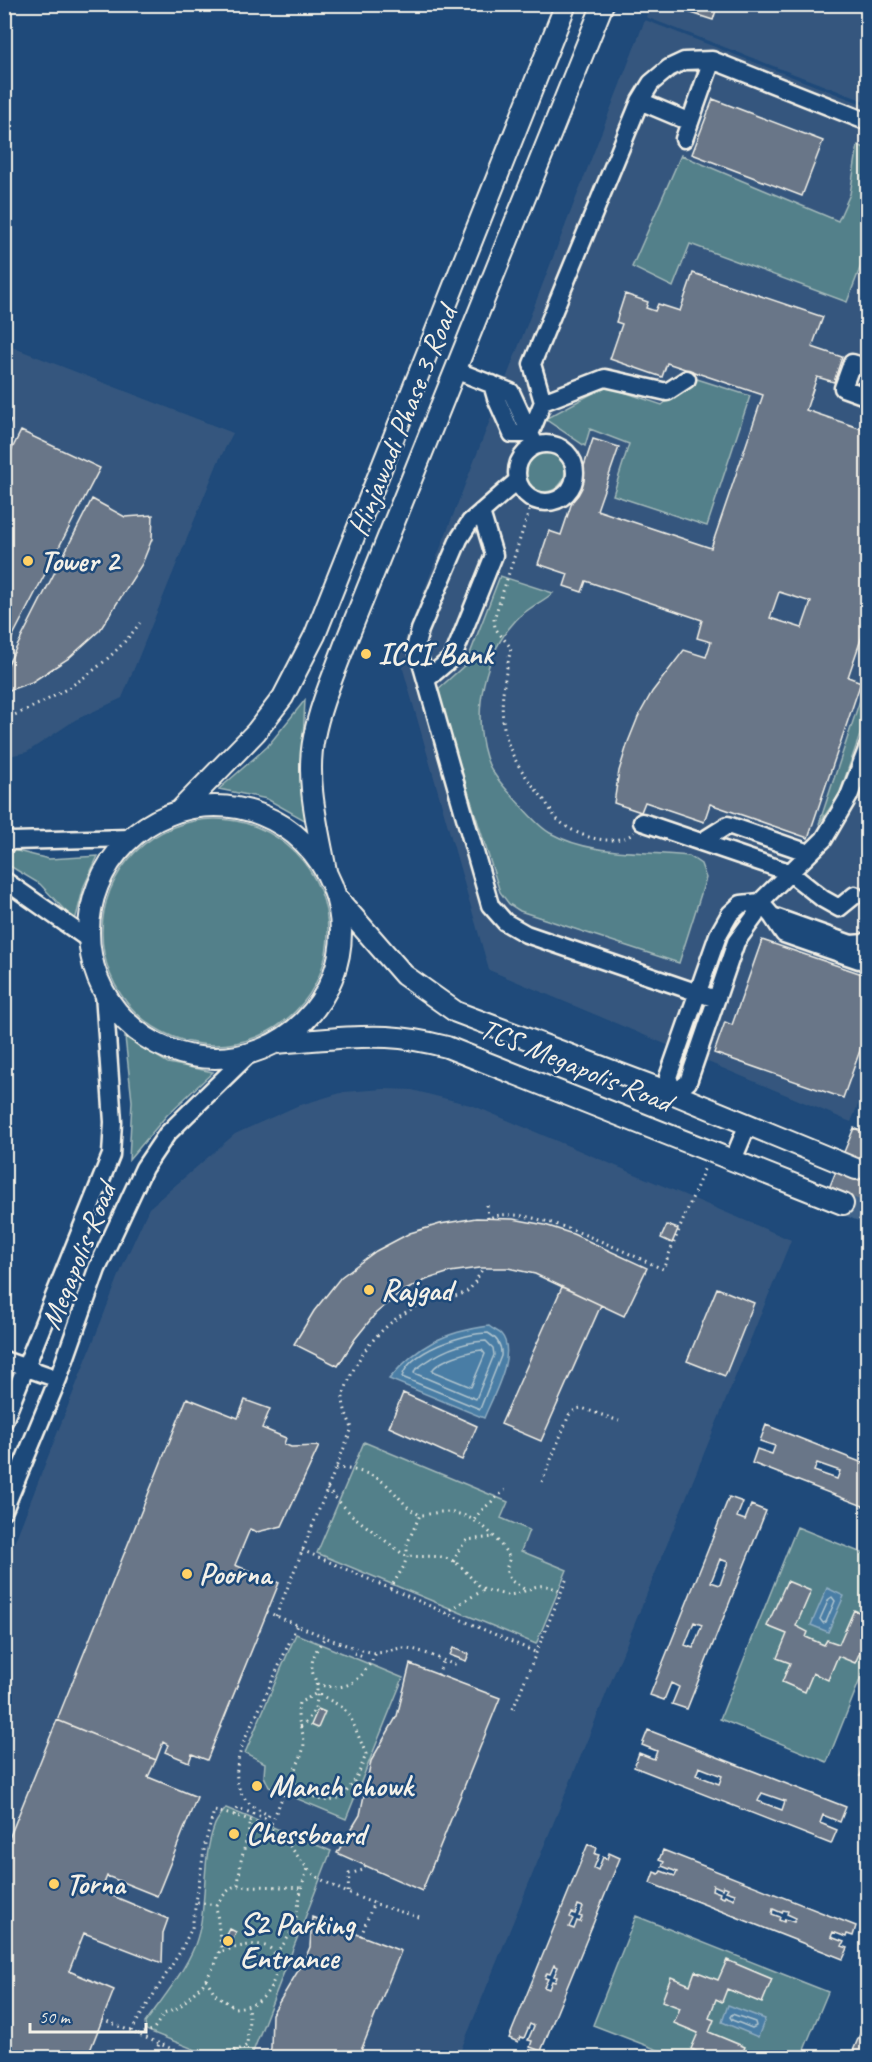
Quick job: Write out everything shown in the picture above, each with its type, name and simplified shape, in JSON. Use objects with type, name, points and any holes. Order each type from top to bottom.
[{"type":"main road","name":"Hinjawadi Phase 3 Road","points":[[180,810],[256,732],[283,697],[315,635],[566,4]]},
{"type":"main road","name":"Hinjawadi Phase 3 Road","points":[[326,871],[316,816],[312,775],[313,739],[321,708],[603,4]]},
{"type":"main road","points":[[208,806],[237,807],[264,815],[288,829],[309,848],[326,871],[336,897],[341,925],[339,954],[331,981],[317,1006],[298,1027],[275,1043],[249,1054],[221,1059],[193,1057],[166,1049],[141,1036],[120,1017],[104,993],[93,967],[88,939],[90,911],[98,884],[112,859],[131,838],[154,821],[180,810],[208,806]]},
{"type":"main road","name":"TCS Megapolis Road","points":[[336,897],[404,975],[456,1012],[674,1094],[856,1169]]},
{"type":"main road","name":"TCS Megapolis Road","points":[[275,1043],[389,1037],[423,1041],[447,1047],[843,1204]]},
{"type":"street","points":[[455,370],[492,384],[512,434],[533,440],[552,445],[566,452],[571,459],[575,475],[573,483],[564,496],[549,502],[533,499],[526,494],[518,480],[519,464],[533,440],[543,402],[532,364],[640,101],[651,83],[669,68],[684,61],[712,60],[867,122]]},
{"type":"street","points":[[684,139],[712,60]]},
{"type":"street","points":[[640,101],[690,122]]},
{"type":"street","points":[[867,368],[852,363],[843,388],[867,396]]},
{"type":"street","points":[[543,402],[605,378],[667,392],[687,379]]},
{"type":"street","points":[[518,480],[470,522],[459,538],[420,630],[416,645],[490,905],[505,922],[526,934],[716,999]]},
{"type":"street","points":[[426,680],[453,657],[494,555],[482,512]]},
{"type":"street","points":[[760,902],[741,904],[730,915],[718,935],[668,1077],[674,1094],[688,1083],[736,942],[755,916],[760,902],[824,839],[849,795],[867,747]]},
{"type":"street","points":[[642,822],[789,872],[822,899],[839,908],[855,895]]},
{"type":"street","points":[[701,842],[728,825],[809,853]]},
{"type":"street","points":[[4,838],[12,841],[131,838]]},
{"type":"street","points":[[4,880],[88,939]]},
{"type":"street","points":[[760,902],[784,934],[859,960],[867,959]]},
{"type":"street","points":[[772,916],[851,944],[865,943],[867,940]]},
{"type":"street","name":"Megapolis Road","points":[[4,1421],[111,1155],[113,1122],[104,993]]},
{"type":"street","name":"Megapolis Road","points":[[4,1510],[58,1379],[97,1269],[144,1168],[167,1134],[249,1054]]},
{"type":"street","points":[[734,1160],[748,1124]]},
{"type":"street","points":[[4,1360],[58,1379]]},
{"type":"path","points":[[533,499],[494,619],[495,628],[511,648],[502,691],[502,717],[508,743],[516,762],[558,820],[583,836],[601,841],[619,839],[631,836],[642,822]]},
{"type":"path","points":[[4,719],[33,708],[83,679],[106,660],[140,623]]},
{"type":"path","points":[[487,1205],[488,1219],[495,1215],[511,1215],[544,1221],[577,1231],[663,1269],[711,1151]]},
{"type":"path","points":[[276,1616],[352,1428],[345,1412],[343,1396],[351,1374],[370,1344],[394,1320],[409,1310],[441,1297],[465,1293],[473,1285],[483,1268]]},
{"type":"path","points":[[542,1482],[569,1415],[576,1409],[582,1408],[619,1420]]},
{"type":"path","points":[[336,1468],[364,1472],[384,1482],[403,1504],[420,1515],[456,1512],[474,1519],[486,1527],[510,1558],[506,1569],[510,1580],[525,1589]]},
{"type":"path","points":[[327,1489],[353,1516],[407,1556],[448,1558],[484,1590],[508,1595],[544,1584],[562,1592]]},
{"type":"path","points":[[474,1519],[505,1490]]},
{"type":"path","points":[[390,1589],[404,1566],[407,1544],[420,1515]]},
{"type":"path","points":[[454,1562],[458,1551],[467,1540],[494,1537]]},
{"type":"path","points":[[302,1550],[535,1652]]},
{"type":"path","points":[[513,1709],[567,1578]]},
{"type":"path","points":[[446,1613],[484,1590]]},
{"type":"path","points":[[267,1612],[324,1638],[376,1653],[410,1648],[458,1666]]},
{"type":"path","points":[[234,1815],[238,1808],[267,1819],[269,1815],[247,1802],[239,1789],[237,1768],[245,1741],[297,1625]]},
{"type":"path","points":[[324,1638],[330,1643]]},
{"type":"path","points":[[300,1728],[314,1714],[317,1684],[311,1660],[324,1638]]},
{"type":"path","points":[[354,1653],[363,1656]]},
{"type":"path","points":[[317,1684],[339,1688],[350,1684],[363,1676],[376,1653]]},
{"type":"path","points":[[438,1675],[443,1661]]},
{"type":"path","points":[[268,1829],[303,1750],[304,1739],[297,1714],[299,1703],[317,1693]]},
{"type":"path","points":[[290,1779],[322,1800],[331,1800],[343,1795],[354,1782],[364,1762],[366,1754],[350,1716],[342,1707],[317,1693]]},
{"type":"path","points":[[131,2031],[180,1952],[192,1928],[205,1844],[214,1811],[234,1815],[276,1832],[318,1878],[374,1902],[423,1918]]},
{"type":"path","points":[[238,1885],[241,1861],[251,1822]]},
{"type":"path","points":[[348,1892],[349,1874],[363,1870],[365,1866]]},
{"type":"path","points":[[275,1953],[292,1933],[301,1904],[300,1888],[308,1869]]},
{"type":"path","points":[[138,2034],[153,2030],[164,2014],[178,2008],[206,1979],[215,1965],[221,1947],[216,1905],[230,1888],[238,1885],[300,1888]]},
{"type":"path","points":[[197,1902],[216,1905]]},
{"type":"path","points":[[361,1936],[374,1902]]},
{"type":"path","points":[[219,1937],[226,1938]]},
{"type":"path","points":[[206,1979],[215,1994],[235,2008],[248,2006],[263,1998],[269,1989],[278,1961],[275,1953],[260,1944],[219,1952]]},
{"type":"path","points":[[224,2058],[229,2051],[242,2049],[247,2044],[248,2006]]},
{"type":"path","points":[[102,2019],[194,2058]]},
{"type":"path","points":[[155,2058],[159,2043]]},
{"type":"shaded area","points":[[650,5],[867,5],[867,102],[646,17]]},
{"type":"shaded area","points":[[645,20],[867,106],[868,1080],[851,1122],[489,970],[399,655]]},
{"type":"shaded area","points":[[4,344],[233,433],[218,462],[122,698],[75,720],[27,752],[5,757]]},
{"type":"shaded area","points":[[384,1089],[412,1090],[474,1106],[791,1240],[458,2057],[5,2057],[4,1569],[124,1263],[149,1208],[235,1134],[297,1106],[344,1092]]},
{"type":"green space","points":[[858,145],[867,149],[867,250],[847,302],[690,244],[673,287],[632,267],[681,155],[838,221],[850,194]]},
{"type":"green space","points":[[694,378],[750,396],[707,526],[613,495],[629,444],[590,429],[585,446],[545,419],[606,386],[662,405]]},
{"type":"green space","points":[[544,450],[559,456],[565,471],[559,486],[544,492],[529,486],[523,471],[529,456]]},
{"type":"green space","points":[[500,576],[553,593],[516,620],[496,649],[489,666],[484,684],[480,721],[488,763],[506,789],[536,822],[550,833],[584,846],[689,856],[701,864],[706,878],[679,963],[520,911],[509,904],[500,892],[436,691],[466,664]]},
{"type":"green space","points":[[866,682],[867,715],[839,795],[819,824]]},
{"type":"green space","points":[[305,700],[302,760],[308,822],[267,799],[219,789],[267,747]]},
{"type":"green space","points":[[204,819],[226,819],[258,827],[268,832],[287,844],[303,860],[320,889],[326,910],[328,932],[326,954],[320,975],[303,1004],[287,1020],[258,1037],[226,1045],[204,1045],[172,1037],[162,1032],[143,1020],[127,1004],[110,975],[102,943],[102,921],[110,889],[115,879],[127,860],[143,844],[172,827]]},
{"type":"green space","points":[[5,848],[49,859],[98,856],[84,886],[75,921],[40,884],[5,863]]},
{"type":"green space","points":[[125,1037],[168,1063],[213,1072],[167,1115],[129,1160],[132,1101]]},
{"type":"green space","points":[[364,1442],[508,1502],[501,1518],[529,1530],[521,1551],[567,1570],[536,1644],[317,1553]]},
{"type":"green space","points":[[797,1527],[867,1555],[867,1662],[827,1762],[720,1719]]},
{"type":"green space","points":[[296,1634],[403,1678],[346,1819],[269,1787],[264,1776],[265,1763],[245,1753]]},
{"type":"green space","points":[[226,1808],[331,1851],[251,2057],[213,2057],[146,2030],[145,2023],[179,1975],[195,1945],[202,1916],[210,1841],[215,1824]]},
{"type":"green space","points":[[636,1916],[828,1992],[801,2057],[676,2057],[593,2025]]},
{"type":"water","points":[[489,1326],[501,1334],[507,1352],[502,1376],[484,1418],[389,1379],[411,1357],[433,1342],[458,1332]]},
{"type":"water","points":[[827,1588],[844,1596],[828,1632],[811,1625]]},
{"type":"water","points":[[728,2005],[765,2019],[758,2037],[722,2022]]},
{"type":"building","points":[[687,4],[718,4],[713,20],[688,12],[690,5]]},
{"type":"building","points":[[713,99],[823,141],[802,196],[692,154]]},
{"type":"building","points":[[693,273],[823,317],[812,347],[842,357],[834,382],[817,377],[806,410],[868,431],[868,619],[848,677],[861,682],[808,838],[710,804],[704,822],[645,802],[641,812],[614,803],[619,771],[628,742],[638,717],[652,692],[684,650],[706,657],[711,642],[697,638],[702,620],[586,581],[582,592],[564,586],[568,574],[538,564],[549,531],[561,535],[593,439],[619,447],[597,510],[711,548],[763,395],[667,363],[662,377],[610,359],[622,324],[616,322],[625,294],[648,302],[646,308],[655,311],[658,304],[680,311]],"holes":[[[779,592],[811,602],[802,628],[770,618]]]},
{"type":"building","points":[[4,418],[11,421],[4,435]]},
{"type":"building","name":"Tower 2","points":[[21,431],[100,468],[4,653],[4,465]]},
{"type":"building","points":[[92,499],[125,517],[153,515],[152,539],[142,564],[100,630],[69,658],[32,682],[4,692],[4,672]]},
{"type":"building","points":[[762,940],[868,976],[868,1028],[843,1098],[714,1053],[725,1022],[732,1025]]},
{"type":"building","points":[[854,1128],[868,1134],[868,1223],[822,1205]]},
{"type":"building","name":"Rajgad","points":[[476,1218],[513,1219],[545,1225],[573,1234],[647,1268],[624,1316],[535,1274],[508,1268],[479,1268],[450,1272],[428,1279],[402,1292],[376,1313],[355,1339],[338,1366],[294,1344],[314,1311],[341,1277],[376,1251],[410,1233],[440,1224]]},
{"type":"building","points":[[667,1225],[678,1229],[672,1243],[661,1238]]},
{"type":"building","points":[[562,1287],[601,1305],[541,1441],[501,1424]]},
{"type":"building","points":[[717,1288],[754,1303],[725,1376],[687,1361]]},
{"type":"building","points":[[403,1393],[477,1426],[462,1460],[389,1427]]},
{"type":"building","name":"Poorna","points":[[187,1398],[238,1418],[245,1400],[270,1409],[262,1428],[286,1438],[284,1444],[291,1447],[319,1446],[282,1526],[257,1532],[250,1529],[235,1565],[279,1583],[207,1760],[192,1754],[189,1762],[165,1752],[168,1745],[163,1742],[156,1760],[57,1720]]},
{"type":"building","points":[[766,1425],[868,1465],[868,1508],[752,1463],[757,1449],[772,1454],[775,1446],[760,1441]],"holes":[[[817,1463],[840,1471],[837,1479],[814,1471]]]},
{"type":"building","points":[[729,1497],[743,1502],[737,1517],[745,1520],[751,1505],[766,1511],[687,1709],[672,1704],[679,1687],[671,1683],[664,1700],[650,1695]],"holes":[[[720,1559],[728,1562],[720,1585],[711,1582]],[[694,1622],[702,1625],[693,1648],[685,1645]]]},
{"type":"building","points":[[787,1581],[811,1591],[796,1626],[808,1632],[806,1637],[824,1645],[827,1640],[839,1644],[854,1610],[868,1616],[868,1634],[855,1663],[838,1656],[828,1680],[813,1673],[805,1692],[782,1682],[790,1663],[777,1658],[787,1634],[767,1626]]},
{"type":"building","points":[[453,1648],[469,1654],[466,1661],[450,1655]]},
{"type":"building","points":[[410,1664],[500,1698],[422,1891],[337,1853],[360,1815],[371,1761],[397,1716]]},
{"type":"building","points":[[318,1709],[325,1712],[318,1728],[311,1725]]},
{"type":"building","name":"Torna","points":[[57,1720],[156,1760],[148,1777],[197,1797],[157,1896],[107,1876],[101,1891],[168,1919],[163,1933],[162,1963],[84,1933],[69,1971],[114,1990],[87,2058],[4,2058],[4,1851]]},
{"type":"building","points":[[648,1730],[846,1807],[840,1822],[823,1815],[820,1823],[837,1830],[831,1844],[634,1767],[639,1753],[654,1759],[657,1751],[642,1745]],"holes":[[[699,1767],[722,1776],[719,1784],[696,1775]],[[762,1793],[785,1801],[782,1810],[758,1801]]]},
{"type":"building","points":[[868,1758],[868,1779],[860,1776]]},
{"type":"building","points":[[588,1844],[597,1848],[595,1854],[599,1855],[594,1868],[598,1870],[603,1857],[607,1859],[609,1853],[620,1858],[541,2051],[530,2047],[532,2041],[528,2040],[534,2026],[530,2024],[524,2038],[520,2037],[518,2042],[509,2038]],"holes":[[[578,1905],[583,1907],[579,1916],[582,1917],[580,1922],[577,1921],[574,1929],[569,1927],[573,1919],[570,1917],[572,1913],[575,1914]],[[554,1965],[558,1967],[554,1976],[557,1977],[555,1982],[552,1981],[549,1989],[544,1987],[548,1979],[545,1978],[547,1973],[550,1974]]]},
{"type":"building","points":[[663,1850],[856,1926],[853,1936],[847,1934],[846,1937],[833,1932],[831,1937],[844,1942],[842,1946],[848,1948],[843,1959],[650,1883],[654,1872],[659,1874],[661,1871],[675,1876],[677,1872],[662,1866],[664,1862],[659,1860]],"holes":[[[713,1885],[722,1889],[723,1886],[728,1888],[726,1891],[735,1894],[734,1899],[725,1895],[724,1898],[719,1896],[720,1893],[712,1890]],[[773,1909],[782,1913],[783,1910],[788,1911],[787,1914],[796,1918],[794,1922],[785,1919],[784,1922],[779,1920],[780,1917],[772,1914]]]},
{"type":"building","points":[[312,1917],[401,1951],[358,2058],[268,2058],[271,2048],[272,2014],[310,1947]]},
{"type":"building","name":"S2 Parking Entrance","points":[[230,1929],[236,1932],[229,1948],[222,1945]]},
{"type":"building","points":[[727,1960],[772,1979],[762,2003],[727,1989],[722,2002],[716,1999],[709,2018],[714,2020],[709,2032],[745,2047],[740,2058],[712,2058],[691,2049],[698,2033],[674,2023],[680,2008],[662,2001],[671,1977],[690,1985],[695,1971],[718,1980]]},
{"type":"building","points":[[868,2015],[868,2058],[850,2058]]},
{"type":"tunnel","points":[[843,1204],[868,1214]]},
{"type":"place","name":"Tower 2","points":[[28,561]]},
{"type":"place","name":"ICCI Bank","points":[[366,654]]},
{"type":"place","name":"Rajgad","points":[[369,1290]]},
{"type":"place","name":"Poorna","points":[[187,1574]]},
{"type":"place","name":"Manch chowk","points":[[257,1786]]},
{"type":"place","name":"Chessboard","points":[[234,1834]]},
{"type":"place","name":"Torna","points":[[54,1884]]},
{"type":"place","name":"S2 Parking Entrance","points":[[228,1941]]}]
